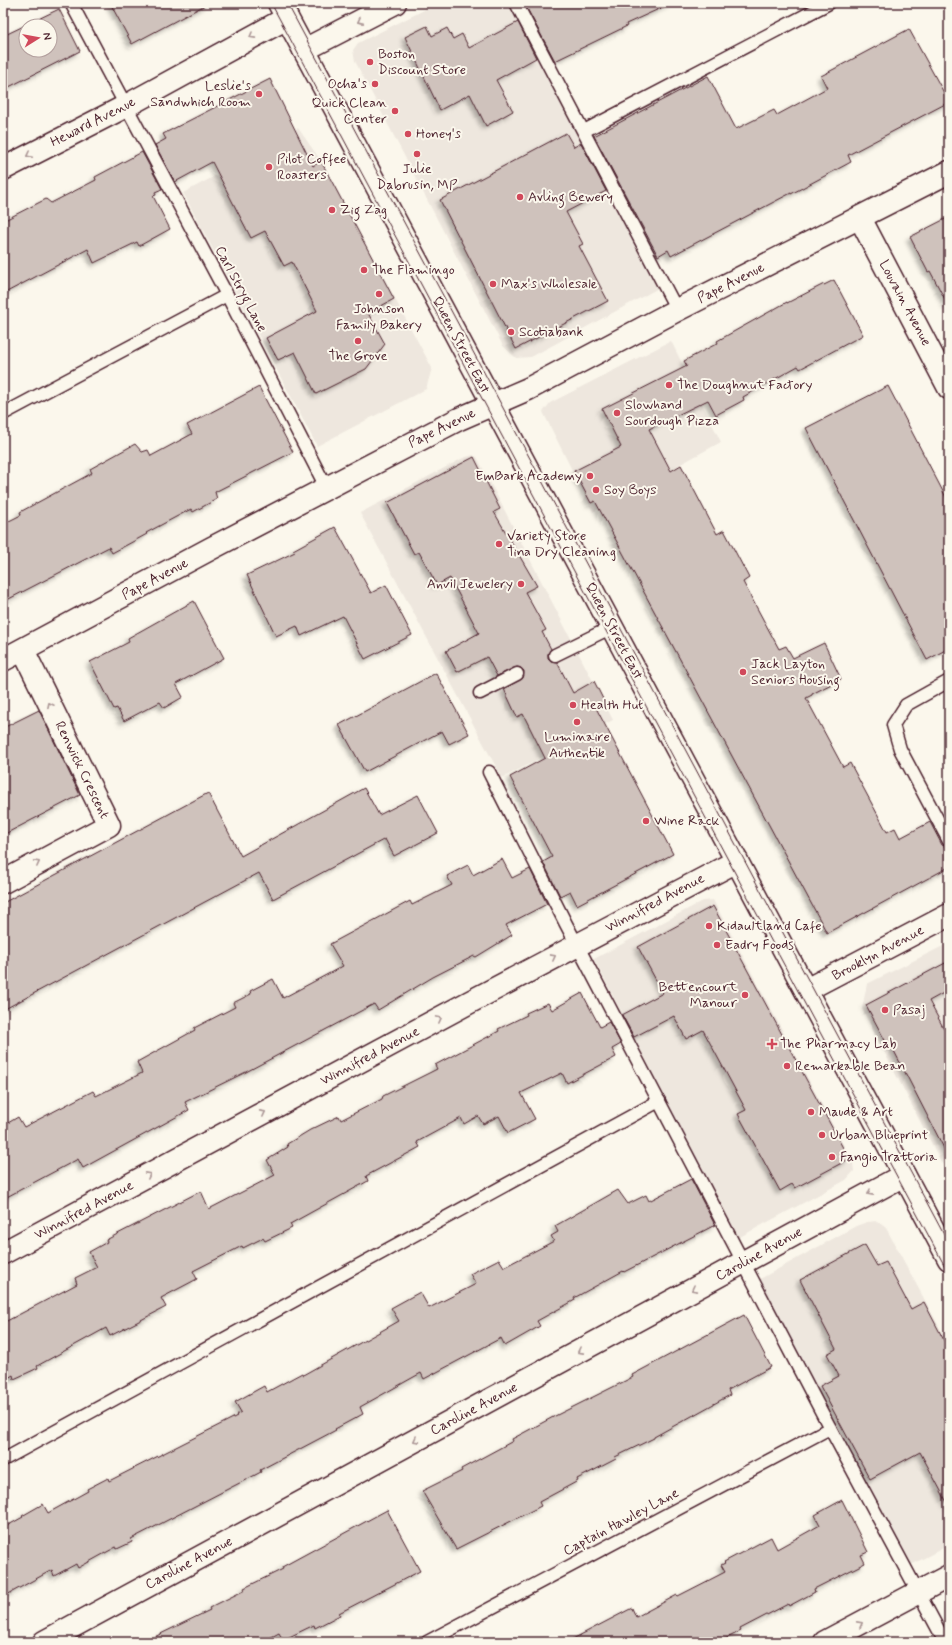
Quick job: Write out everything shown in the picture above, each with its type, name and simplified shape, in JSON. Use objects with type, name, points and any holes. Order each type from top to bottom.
[{"type":"street","points":[[304,50],[395,3]]},
{"type":"street","name":"Heward Avenue","points":[[3,169],[126,106],[283,10]]},
{"type":"street","name":"Queen Street East","points":[[283,10],[949,1259]]},
{"type":"street","name":"Pape Avenue","points":[[3,660],[459,419],[528,389],[677,310],[949,172]]},
{"type":"street","name":"Louvain Avenue","points":[[860,218],[949,388]]},
{"type":"street","name":"Renwick Crescent","points":[[3,882],[109,825],[23,650]]},
{"type":"street","name":"Winnifred Avenue","points":[[3,1253],[737,860]]},
{"type":"street","name":"Brooklyn Avenue","points":[[806,990],[949,915]]},
{"type":"street","name":"Caroline Avenue","points":[[44,1642],[904,1175]]},
{"type":"street","points":[[825,1642],[949,1576]]},
{"type":"lane","name":"Carl Stryg Lane","points":[[71,3],[227,295],[326,488]]},
{"type":"lane","points":[[516,3],[677,310]]},
{"type":"lane","points":[[584,132],[829,3]]},
{"type":"lane","points":[[3,414],[227,295]]},
{"type":"lane","points":[[555,655],[612,627]]},
{"type":"lane","points":[[480,693],[517,674]]},
{"type":"lane","points":[[949,681],[906,705],[893,725],[900,749],[949,841]]},
{"type":"lane","points":[[489,772],[577,945],[830,1428],[945,1642]]},
{"type":"lane","points":[[3,1460],[659,1101]]},
{"type":"lane","name":"Captain Hawley Lane","points":[[427,1642],[830,1428]]},
{"type":"shaded area","points":[[438,3],[518,3],[666,284],[531,357],[516,358],[503,346],[355,61],[353,50],[358,43]]},
{"type":"shaded area","points":[[298,128],[321,161],[432,368],[426,389],[317,446],[183,193],[266,149],[269,144]]},
{"type":"shaded area","points":[[671,341],[721,442],[593,512],[543,412],[550,403]]},
{"type":"shaded area","points":[[473,455],[477,457],[613,720],[502,778],[360,513],[463,458]]},
{"type":"shaded area","points":[[713,900],[853,1163],[854,1171],[846,1180],[738,1238],[594,959],[703,901]]},
{"type":"shaded area","points":[[949,943],[949,1177],[862,1009],[867,984]]},
{"type":"shaded area","points":[[877,1221],[886,1228],[949,1345],[949,1545],[911,1565],[760,1279],[856,1226],[867,1222]]},
{"type":"building","points":[[110,3],[209,3],[132,44]]},
{"type":"building","points":[[524,3],[672,3],[626,24],[627,26],[555,61]]},
{"type":"building","points":[[59,9],[80,51],[3,90],[3,36],[18,29],[18,58],[58,58],[58,18],[40,18]]},
{"type":"building","points":[[518,22],[536,58],[496,80],[513,111],[486,126],[470,94],[440,110],[405,37],[427,26],[432,36],[447,28],[453,39],[462,34],[469,48]]},
{"type":"building","points":[[909,29],[949,102],[848,155],[851,162],[791,194],[671,256],[668,250],[658,256],[594,136],[708,76],[736,129],[774,110],[777,115],[827,88],[821,76]]},
{"type":"building","points":[[270,79],[313,166],[321,161],[394,299],[368,313],[385,344],[366,369],[316,394],[295,352],[278,360],[266,338],[317,311],[292,262],[284,266],[265,231],[251,238],[212,162],[175,182],[155,145],[166,139],[163,134]]},
{"type":"building","points":[[566,133],[574,147],[581,143],[606,191],[566,212],[583,244],[579,246],[608,301],[516,349],[440,200]]},
{"type":"building","points":[[142,152],[162,189],[155,192],[156,195],[153,196],[170,229],[139,246],[137,242],[94,263],[88,249],[3,294],[3,221],[46,199],[51,203],[96,180],[95,177]]},
{"type":"building","points":[[949,217],[949,307],[930,271],[928,272],[910,237]]},
{"type":"building","name":"Jack Layton Seniors Housing","points":[[834,280],[863,335],[800,369],[798,366],[743,397],[744,400],[716,415],[708,400],[649,429],[671,471],[681,465],[717,534],[724,530],[749,578],[743,582],[779,649],[786,646],[793,658],[824,643],[841,679],[806,698],[843,767],[850,763],[887,832],[895,828],[900,838],[930,822],[942,845],[949,848],[949,867],[827,933],[595,501],[591,503],[574,471],[621,447],[602,409],[687,366],[684,361],[718,343],[717,341],[787,302]]},
{"type":"building","points":[[888,386],[949,503],[949,648],[927,660],[806,428]]},
{"type":"building","points":[[259,387],[293,452],[215,492],[217,499],[193,512],[191,509],[112,553],[109,547],[3,602],[3,524],[21,515],[20,512],[92,473],[90,469],[135,444],[142,452],[148,450],[151,456],[192,434],[187,425]]},
{"type":"building","points":[[474,457],[500,509],[494,512],[537,586],[525,592],[546,630],[542,632],[551,649],[548,654],[548,658],[551,661],[557,662],[573,693],[594,681],[604,701],[595,706],[673,854],[577,905],[570,891],[560,896],[543,862],[552,857],[510,777],[545,758],[523,714],[517,717],[504,689],[523,678],[524,671],[517,667],[497,676],[487,657],[457,672],[446,651],[479,633],[450,578],[437,585],[419,552],[414,554],[387,503]]},
{"type":"building","points":[[335,527],[371,593],[386,585],[412,635],[365,659],[343,616],[301,636],[297,626],[276,636],[247,575],[295,552],[293,550]]},
{"type":"building","points":[[194,601],[224,658],[176,684],[183,697],[164,708],[160,702],[124,721],[117,708],[114,709],[90,662],[129,642],[128,638]]},
{"type":"building","points":[[436,673],[469,734],[449,744],[442,731],[365,772],[339,725]]},
{"type":"building","points":[[39,710],[80,795],[3,835],[3,728]]},
{"type":"building","points":[[364,788],[379,815],[418,795],[438,833],[394,856],[385,839],[273,899],[259,873],[3,1010],[3,903],[208,793],[241,856]]},
{"type":"building","points":[[502,859],[512,878],[530,869],[547,904],[506,925],[512,935],[476,957],[474,956],[433,977],[378,1010],[374,1004],[246,1072],[185,1102],[189,1110],[83,1168],[78,1159],[3,1199],[3,1126],[18,1117],[24,1127],[93,1091],[96,1096],[142,1073],[137,1062],[195,1030],[194,1028],[235,1007],[233,1003],[251,994],[250,991],[273,979],[283,998],[343,966],[330,944],[410,901],[412,905],[452,885],[447,876],[468,865],[473,875]]},
{"type":"building","points":[[713,906],[849,1159],[795,1188],[792,1184],[780,1191],[738,1114],[746,1110],[703,1030],[686,1039],[674,1016],[634,1037],[622,1015],[663,993],[638,947]]},
{"type":"building","points":[[949,961],[949,990],[929,1001],[949,1038],[949,1158],[891,1045],[888,1046],[866,1005]]},
{"type":"building","points":[[582,993],[600,1027],[609,1022],[621,1044],[612,1049],[616,1057],[567,1083],[562,1073],[521,1093],[535,1119],[508,1133],[499,1116],[483,1124],[478,1116],[464,1124],[461,1118],[417,1142],[420,1147],[366,1176],[368,1181],[290,1224],[292,1228],[265,1241],[263,1238],[243,1248],[242,1246],[193,1271],[197,1279],[161,1298],[166,1307],[110,1336],[106,1328],[37,1366],[38,1368],[14,1379],[13,1375],[3,1381],[3,1323],[77,1284],[75,1278],[97,1267],[89,1252],[107,1242],[106,1240],[201,1191],[209,1209],[275,1175],[267,1160],[288,1147],[287,1144],[310,1130],[339,1116],[341,1120],[382,1099],[383,1096],[437,1069],[435,1065],[499,1031],[498,1029],[527,1015],[526,1013],[548,1003],[552,1010]]},
{"type":"building","points":[[691,1179],[715,1225],[624,1272],[623,1271],[574,1298],[575,1300],[537,1321],[540,1326],[505,1346],[501,1338],[424,1379],[421,1373],[360,1407],[363,1414],[335,1429],[336,1430],[260,1470],[261,1472],[131,1539],[132,1542],[117,1549],[116,1547],[78,1568],[76,1564],[54,1576],[52,1570],[3,1597],[3,1528],[23,1517],[22,1516],[43,1504],[48,1513],[108,1478],[109,1481],[237,1416],[236,1415],[241,1412],[235,1402],[264,1386],[267,1392],[302,1373],[303,1375],[399,1321],[391,1308],[420,1292],[429,1308],[476,1284],[470,1274],[499,1259],[504,1267],[554,1241],[551,1236],[558,1232],[555,1226],[618,1190],[628,1204],[646,1195],[649,1201]]},
{"type":"building","points":[[865,1245],[877,1266],[886,1262],[911,1309],[924,1302],[949,1350],[949,1506],[920,1452],[870,1479],[820,1386],[839,1376],[827,1354],[836,1349],[800,1280]]},
{"type":"building","points":[[744,1315],[771,1367],[728,1390],[730,1395],[654,1438],[615,1457],[616,1459],[577,1479],[578,1481],[539,1502],[541,1506],[456,1549],[422,1491],[462,1471],[461,1469],[513,1441],[512,1439],[633,1377],[632,1375]]},
{"type":"building","points":[[842,1500],[868,1552],[861,1555],[865,1563],[814,1589],[815,1592],[789,1606],[788,1604],[740,1629],[741,1631],[719,1642],[567,1642],[632,1608],[636,1617],[725,1572],[721,1565],[725,1563],[724,1562],[771,1537],[777,1549],[820,1525],[815,1515]]},
{"type":"building","points":[[387,1510],[420,1571],[339,1613],[340,1615],[315,1628],[314,1625],[283,1640],[279,1633],[262,1642],[144,1642],[210,1610],[209,1608],[245,1590],[244,1588],[283,1569],[282,1567]]},
{"type":"tram line","points":[[271,3],[949,1274]]},
{"type":"tram line","points":[[287,3],[949,1244]]},
{"type":"place","name":"Boston Discount Store","points":[[370,62]]},
{"type":"place","name":"Ocha's","points":[[375,84]]},
{"type":"place","name":"Leslie's Sandwhich Room","points":[[259,94]]},
{"type":"place","name":"Quick Clean Center","points":[[395,111]]},
{"type":"place","name":"Honey's","points":[[408,134]]},
{"type":"place","name":"Julie Dabrusin, MP","points":[[417,154]]},
{"type":"place","name":"Pilot Coffee Roasters","points":[[269,167]]},
{"type":"place","name":"Avling Bewery","points":[[520,197]]},
{"type":"place","name":"Zig Zag","points":[[332,210]]},
{"type":"place","name":"The Flamingo","points":[[364,270]]},
{"type":"place","name":"Max's Wholesale","points":[[493,284]]},
{"type":"place","name":"Johnson Family Bakery","points":[[379,294]]},
{"type":"place","name":"Scotiabank","points":[[511,332]]},
{"type":"place","name":"The Grove","points":[[358,341]]},
{"type":"place","name":"The Doughnut Factory","points":[[669,385]]},
{"type":"place","name":"Slowhand Sourdough Pizza","points":[[617,413]]},
{"type":"place","name":"EmBark Academy","points":[[590,476]]},
{"type":"place","name":"Soy Boys","points":[[596,490]]},
{"type":"place","name":"Variety Store Tina Dry Cleaning","points":[[499,544]]},
{"type":"place","name":"Anvil Jewelery","points":[[521,584]]},
{"type":"place","name":"Jack Layton Seniors Housing","points":[[743,672]]},
{"type":"place","name":"Health Hut","points":[[573,705]]},
{"type":"place","name":"Luminaire Authentik","points":[[577,722]]},
{"type":"place","name":"Wine Rack","points":[[646,821]]},
{"type":"place","name":"Kidaultland Cafe","points":[[709,926]]},
{"type":"place","name":"Eadry Foods","points":[[717,945]]},
{"type":"place","name":"Bettencourt Manour","points":[[745,995]]},
{"type":"place","name":"Pasaj","points":[[885,1010]]},
{"type":"place","name":"The Pharmacy Lab","points":[[772,1044]]},
{"type":"place","name":"Remarkable Bean","points":[[787,1066]]},
{"type":"place","name":"Maude & Art","points":[[811,1112]]},
{"type":"place","name":"Urban Blueprint","points":[[822,1135]]},
{"type":"place","name":"Fangio Trattoria","points":[[832,1157]]}]
